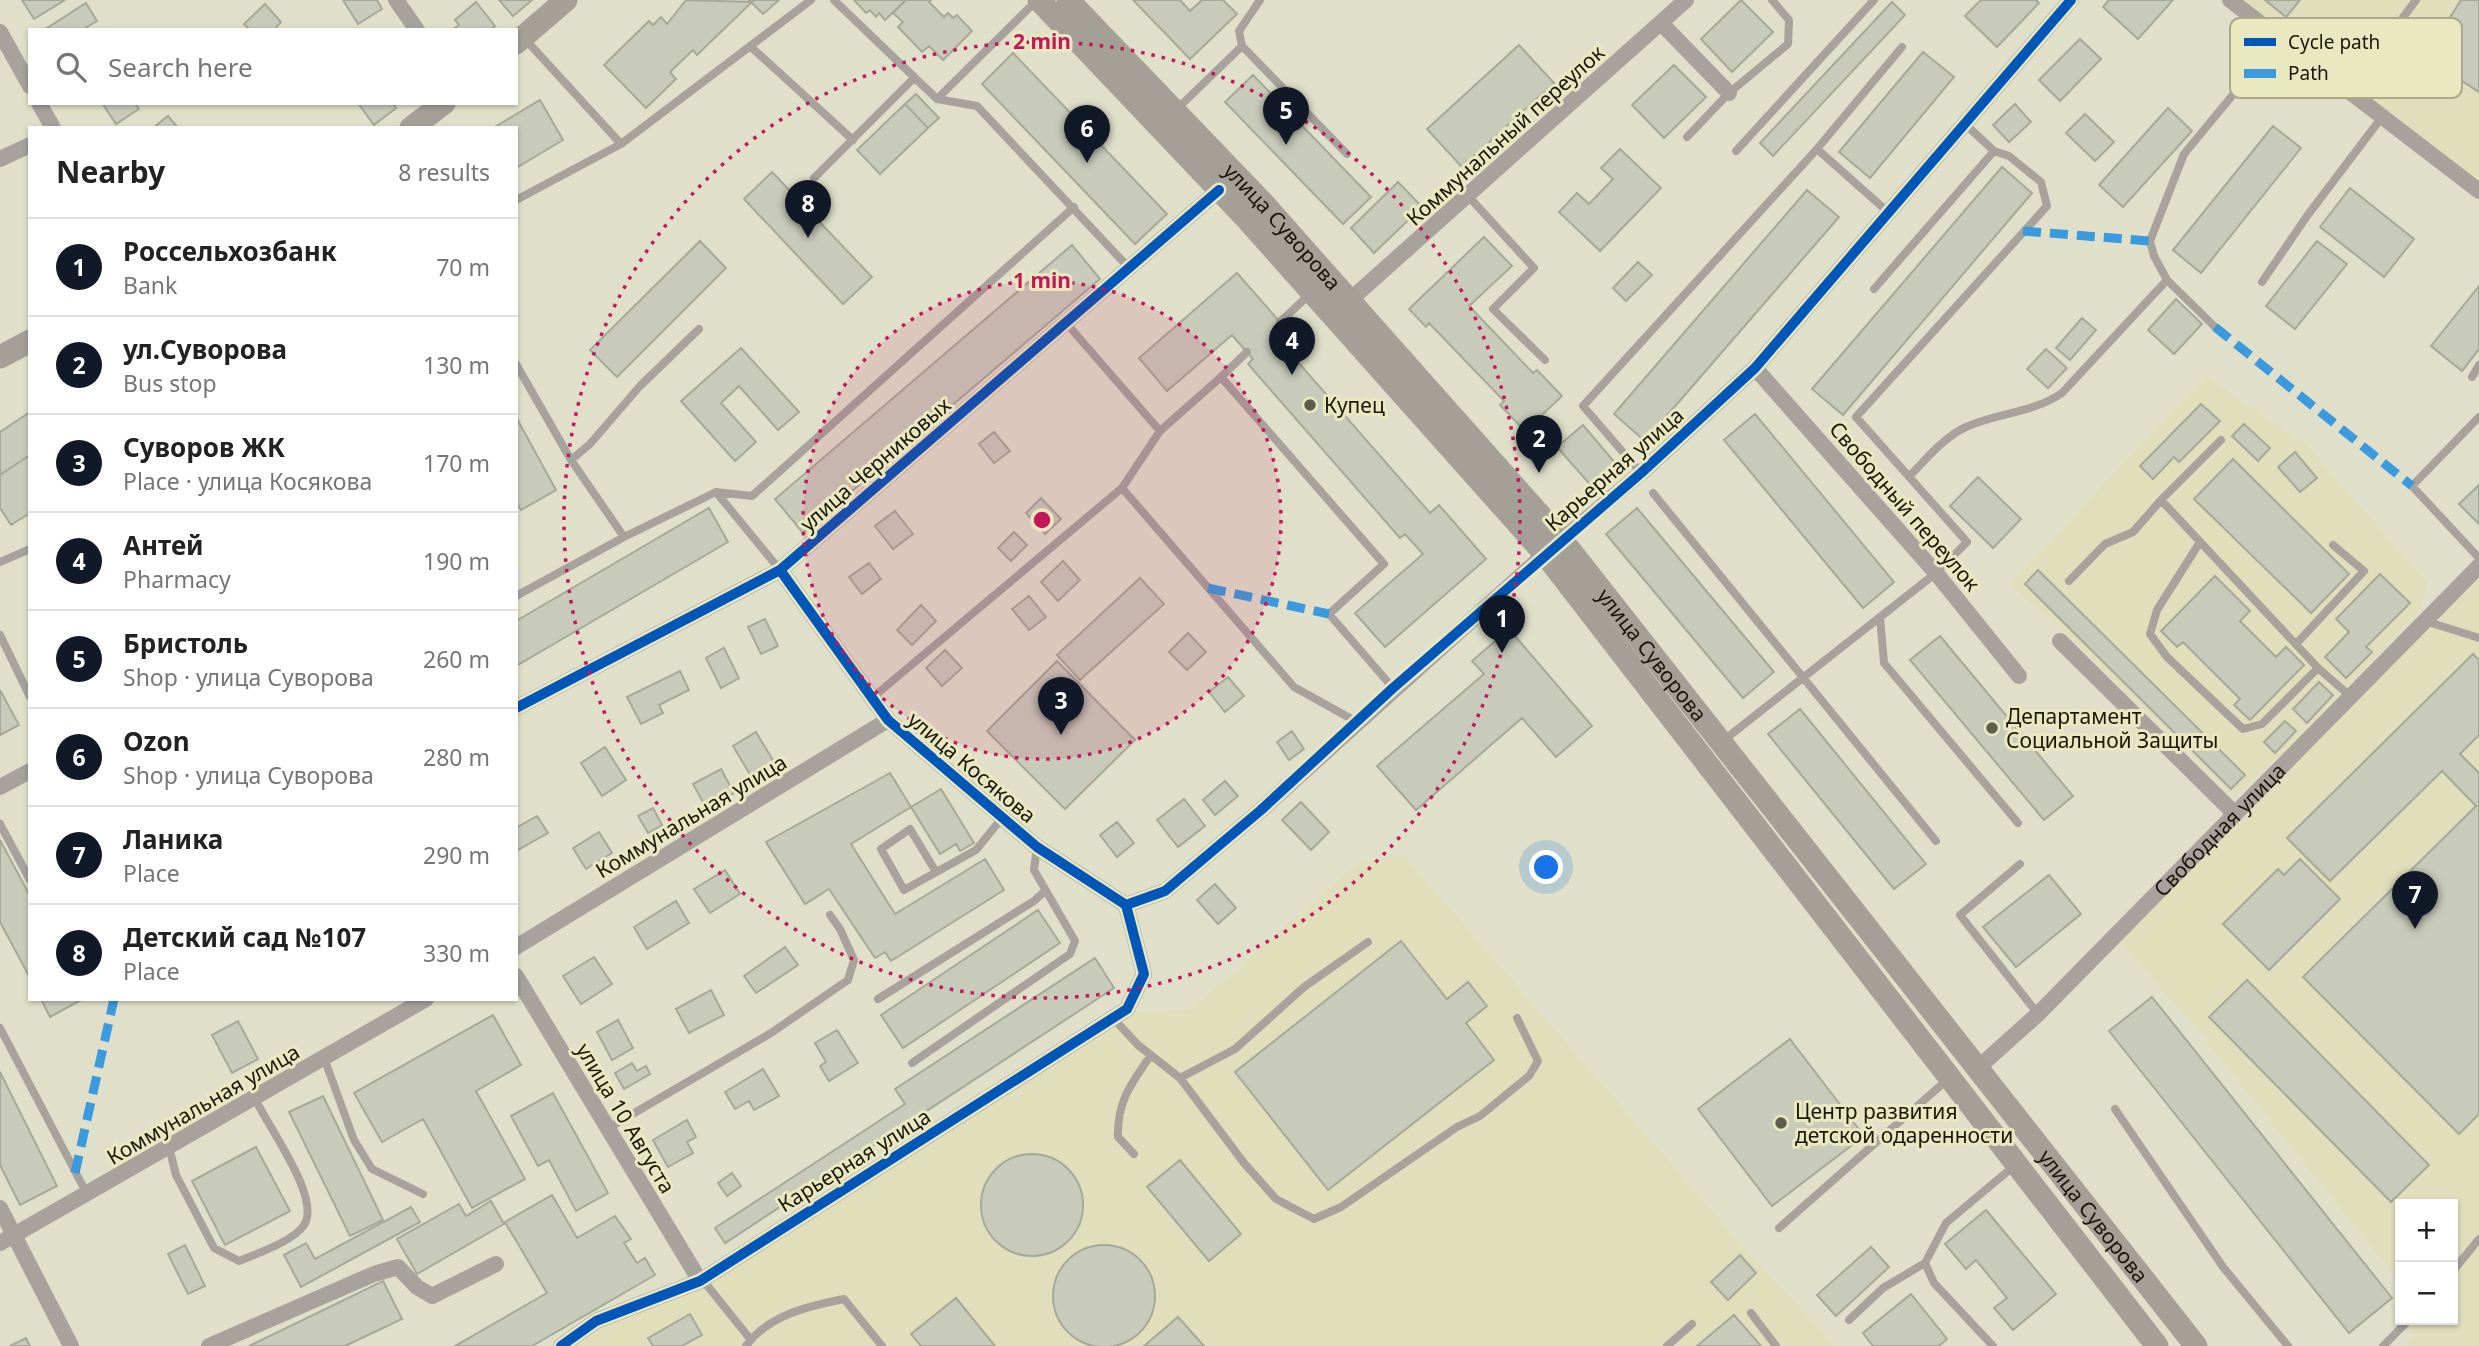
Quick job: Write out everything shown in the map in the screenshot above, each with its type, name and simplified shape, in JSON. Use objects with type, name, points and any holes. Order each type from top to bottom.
[{"type":"main road","points":[[520,40],[566,0]]},
{"type":"main road","name":"улица Суворова","points":[[1038,0],[1554,547],[1951,1083],[2157,1346]]},
{"type":"main road","name":"улица Суворова","points":[[1068,0],[1350,300],[1554,547],[1722,741],[2196,1346]]},
{"type":"main road","points":[[414,126],[441,105]]},
{"type":"main road","points":[[0,357],[28,342]]},
{"type":"main road","name":"Свободная улица","points":[[1951,1083],[1979,1067]]},
{"type":"street","points":[[396,0],[415,28]]},
{"type":"street","name":"Коммунальный переулок","points":[[1350,300],[1469,197],[1686,0]]},
{"type":"street","name":"Карьерная улица","points":[[561,1346],[596,1321],[701,1280],[1128,1009],[1143,974],[1126,905],[1165,891],[1261,810],[1394,688],[1641,473],[1755,368],[2071,0]]},
{"type":"street","points":[[2230,0],[2253,18]]},
{"type":"street","points":[[1661,23],[1729,93]]},
{"type":"street","points":[[0,32],[28,82]]},
{"type":"street","points":[[2357,98],[2479,191]]},
{"type":"street","points":[[40,105],[52,126]]},
{"type":"street","points":[[0,159],[28,146]]},
{"type":"street","name":"улица Черниковых","points":[[518,707],[780,570],[1219,190]]},
{"type":"street","name":"Свободный переулок","points":[[1755,368],[1936,573],[2019,676]]},
{"type":"street","name":"Свободная улица","points":[[1979,1067],[2039,1014],[2479,566]]},
{"type":"street","name":"улица Косякова","points":[[780,570],[888,720],[1037,847],[1126,905]]},
{"type":"street","points":[[2060,641],[2235,814]]},
{"type":"street","name":"Коммунальная улица","points":[[518,946],[888,720]]},
{"type":"street","points":[[0,787],[28,772]]},
{"type":"street","name":"улица 10 Августа","points":[[518,979],[701,1280]]},
{"type":"street","name":"Коммунальная улица","points":[[0,1243],[423,1001]]},
{"type":"street","points":[[0,1208],[71,1346]]},
{"type":"street","points":[[209,1346],[374,1273],[398,1267],[417,1287],[432,1296],[496,1264]]},
{"type":"lane","points":[[518,199],[621,144],[811,0]]},
{"type":"lane","points":[[834,0],[937,99],[977,106],[1130,269]]},
{"type":"lane","points":[[937,99],[1038,0]]},
{"type":"lane","points":[[1260,0],[1239,31],[1242,46],[1347,154]]},
{"type":"lane","points":[[1687,137],[1729,93],[1788,44],[1789,20],[1772,0]]},
{"type":"lane","points":[[1736,151],[1874,0]]},
{"type":"lane","points":[[2403,18],[2416,0]]},
{"type":"lane","points":[[520,40],[621,144]]},
{"type":"lane","points":[[750,46],[853,140]]},
{"type":"lane","points":[[1175,112],[1242,46]]},
{"type":"lane","points":[[1641,473],[1583,406],[1817,149],[1902,47]]},
{"type":"lane","points":[[814,178],[914,78]]},
{"type":"lane","points":[[2216,327],[2167,280],[2154,257],[2150,241],[2185,153],[2230,98]]},
{"type":"lane","points":[[2262,282],[2307,216],[2382,117]]},
{"type":"lane","points":[[1722,741],[1936,573],[1967,542],[1856,417],[2047,206],[2040,182],[2009,156],[1994,151],[1964,123]]},
{"type":"lane","points":[[1817,149],[1888,212]]},
{"type":"lane","points":[[1874,289],[1994,151]]},
{"type":"lane","points":[[1469,197],[1534,268],[1493,309],[1545,360]]},
{"type":"lane","points":[[518,595],[624,537],[716,492],[752,496],[1074,207]]},
{"type":"lane","points":[[1909,477],[1933,452],[1965,428],[2047,404],[2062,393],[2167,280]]},
{"type":"lane","points":[[1280,322],[1313,292]]},
{"type":"lane","points":[[1067,324],[1160,431]]},
{"type":"lane","points":[[570,460],[590,444],[640,386],[699,328]]},
{"type":"lane","points":[[872,698],[1122,488],[1160,431],[1247,352]]},
{"type":"lane","points":[[2472,377],[2479,365]]},
{"type":"lane","points":[[518,368],[570,460],[624,537]]},
{"type":"lane","points":[[1221,377],[1384,564],[1329,614],[1394,688]]},
{"type":"lane","points":[[2479,417],[2412,486],[2479,558]]},
{"type":"lane","points":[[2069,581],[2105,544],[2133,532],[2221,440]]},
{"type":"lane","points":[[1122,488],[1294,687],[1357,722]]},
{"type":"lane","points":[[716,492],[780,570]]},
{"type":"lane","points":[[1653,493],[1936,841]]},
{"type":"lane","points":[[2161,500],[2318,668],[2351,697]]},
{"type":"lane","points":[[2200,542],[2157,610],[2150,634],[2166,657],[2243,729],[2262,724],[2318,668]]},
{"type":"lane","points":[[2296,644],[2364,571],[2333,545]]},
{"type":"lane","points":[[0,562],[28,550]]},
{"type":"lane","points":[[1880,617],[1884,663],[2018,823]]},
{"type":"lane","points":[[2425,621],[2479,638]]},
{"type":"lane","points":[[0,635],[28,692]]},
{"type":"lane","points":[[936,872],[910,829],[881,849],[904,890],[976,850],[1002,818]]},
{"type":"lane","points":[[0,824],[28,876]]},
{"type":"lane","points":[[912,1063],[1070,954],[1075,941],[1034,870],[1037,847]]},
{"type":"lane","points":[[2020,864],[1960,915],[2039,1014]]},
{"type":"lane","points":[[878,999],[1034,901],[1045,891]]},
{"type":"lane","points":[[607,1129],[771,1032],[848,979],[854,960],[840,929],[830,915]]},
{"type":"lane","points":[[1180,1078],[1235,1049],[1304,988],[1368,942]]},
{"type":"lane","points":[[1113,1018],[1151,1055],[1180,1078],[1244,1163],[1276,1199],[1314,1219],[1341,1207],[1457,1127],[1480,1116],[1529,1076],[1538,1061],[1517,1018]]},
{"type":"lane","points":[[0,1027],[87,1195]]},
{"type":"lane","points":[[1134,1154],[1118,1137],[1117,1113],[1128,1088],[1151,1055]]},
{"type":"lane","points":[[324,1058],[354,1140],[372,1169],[423,1194]]},
{"type":"lane","points":[[1779,1228],[1951,1083]]},
{"type":"lane","points":[[169,1147],[176,1175],[214,1248],[239,1261],[272,1248],[304,1226],[310,1210],[301,1182],[255,1098]]},
{"type":"lane","points":[[2115,1109],[2223,1267],[2288,1346]]},
{"type":"lane","points":[[1849,1320],[1883,1288],[1925,1263],[1946,1223],[2016,1164]]},
{"type":"lane","points":[[2458,1265],[2479,1239]]},
{"type":"lane","points":[[1925,1263],[1934,1283],[1993,1346]]},
{"type":"lane","points":[[701,1280],[748,1343],[773,1323],[803,1307],[844,1299],[882,1346]]},
{"type":"lane","points":[[1751,1314],[1776,1346]]},
{"type":"lane","points":[[1667,1346],[1692,1324]]},
{"type":"lane","points":[[2383,1346],[2404,1325]]},
{"type":"shaded area","points":[[2236,0],[2479,0],[2479,186],[2364,98],[2462,98],[2462,18],[2260,18]]},
{"type":"shaded area","points":[[2206,376],[2307,445],[2427,582],[2421,609],[2304,732],[2235,797],[2063,631],[2009,584]]},
{"type":"shaded area","points":[[2479,579],[2479,1346],[2404,1346],[2414,1334],[2411,1325],[2458,1325],[2458,1199],[2395,1199],[2395,1277],[2200,1034],[2119,941]]},
{"type":"shaded area","points":[[1404,855],[1754,1259],[1836,1346],[570,1346],[599,1326],[700,1285],[1131,1012],[1190,1010],[1359,862]]},
{"type":"building","points":[[22,0],[65,0],[34,19]]},
{"type":"building","points":[[343,0],[377,0],[382,9],[358,24]]},
{"type":"building","points":[[499,0],[532,0],[513,16]]},
{"type":"building","points":[[686,0],[752,2],[697,55],[693,50],[670,72],[676,79],[646,108],[604,65],[649,21],[653,25],[661,17],[667,24]]},
{"type":"building","points":[[749,0],[779,0],[763,14]]},
{"type":"building","points":[[854,0],[906,0],[885,20],[879,13],[876,17],[870,10],[866,13]]},
{"type":"building","points":[[906,0],[931,0],[929,2],[944,17],[948,13],[953,18],[957,15],[972,31],[943,60],[929,46],[922,52],[898,27],[903,22],[893,13]]},
{"type":"building","points":[[1133,0],[1180,0],[1190,11],[1202,0],[1223,0],[1237,14],[1190,59]]},
{"type":"building","points":[[1741,0],[1773,32],[1732,72],[1701,39]]},
{"type":"building","points":[[1981,0],[2036,0],[2039,3],[1997,47],[1965,16]]},
{"type":"building","points":[[2109,0],[2173,0],[2138,39],[2103,7]]},
{"type":"building","points":[[2265,0],[2300,0],[2286,17]]},
{"type":"building","points":[[2461,0],[2479,0],[2479,92],[2462,81],[2462,18],[2450,18]]},
{"type":"building","points":[[476,2],[495,26],[455,28],[459,25],[455,20]]},
{"type":"building","points":[[1892,2],[1905,15],[1773,156],[1760,143]]},
{"type":"building","points":[[86,3],[97,21],[85,28],[47,28]]},
{"type":"building","points":[[265,4],[281,22],[276,28],[248,28],[244,24]]},
{"type":"building","points":[[2080,39],[2101,59],[2060,101],[2039,80]]},
{"type":"building","points":[[1519,45],[1554,83],[1462,167],[1427,129]]},
{"type":"building","points":[[1923,52],[1954,77],[1870,178],[1839,152]]},
{"type":"building","points":[[1013,53],[1167,214],[1135,244],[982,84]]},
{"type":"building","points":[[1674,65],[1706,97],[1664,138],[1632,105]]},
{"type":"building","points":[[1253,75],[1371,197],[1343,224],[1225,102]]},
{"type":"building","points":[[916,94],[939,118],[928,128],[905,104]]},
{"type":"building","points":[[540,100],[563,140],[518,167],[518,126],[496,126]]},
{"type":"building","points":[[905,104],[928,128],[880,174],[857,150]]},
{"type":"building","points":[[2015,104],[2031,122],[2009,142],[1993,125]]},
{"type":"building","points":[[103,105],[136,105],[139,109],[116,124]]},
{"type":"building","points":[[359,105],[394,105],[396,108],[374,125]]},
{"type":"building","points":[[2168,108],[2192,131],[2123,207],[2099,185]]},
{"type":"building","points":[[2085,114],[2114,142],[2095,161],[2066,133]]},
{"type":"building","points":[[168,116],[176,126],[156,126]]},
{"type":"building","points":[[2273,126],[2301,148],[2201,273],[2173,250]]},
{"type":"building","points":[[1620,149],[1661,188],[1600,251],[1559,212],[1577,193],[1589,204],[1613,179],[1601,168]]},
{"type":"building","points":[[2002,167],[2032,193],[1843,415],[1812,389]]},
{"type":"building","points":[[772,172],[872,277],[843,304],[744,199]]},
{"type":"building","points":[[1398,182],[1422,207],[1374,253],[1351,228]]},
{"type":"building","points":[[2350,188],[2414,239],[2384,277],[2320,227]]},
{"type":"building","points":[[1807,190],[1839,217],[1645,441],[1614,414]]},
{"type":"building","points":[[1484,237],[1512,266],[1469,306],[1533,373],[1537,370],[1562,396],[1525,431],[1500,405],[1504,401],[1429,323],[1426,327],[1409,309]]},
{"type":"building","points":[[700,241],[726,268],[617,377],[590,350]]},
{"type":"building","points":[[2317,241],[2347,264],[2295,329],[2266,306]]},
{"type":"building","points":[[1072,245],[1100,279],[803,533],[775,499]]},
{"type":"building","points":[[1638,262],[1652,275],[1626,301],[1613,288]]},
{"type":"building","points":[[1237,273],[1286,329],[1276,337],[1430,513],[1439,505],[1486,559],[1385,647],[1355,613],[1423,554],[1405,534],[1400,538],[1248,364],[1253,359],[1232,335],[1167,391],[1139,358]]},
{"type":"building","points":[[2479,286],[2479,349],[2462,371],[2431,346]]},
{"type":"building","points":[[2176,299],[2202,324],[2174,354],[2148,330]]},
{"type":"building","points":[[2082,318],[2096,330],[2070,360],[2056,348]]},
{"type":"building","points":[[741,348],[799,412],[778,430],[739,386],[721,403],[756,442],[735,461],[681,401]]},
{"type":"building","points":[[2046,349],[2067,368],[2048,388],[2027,369]]},
{"type":"building","points":[[2201,404],[2220,421],[2179,462],[2174,457],[2153,479],[2140,466]]},
{"type":"building","points":[[28,413],[28,456],[0,475],[0,432]]},
{"type":"building","points":[[1755,414],[1894,582],[1863,608],[1724,440]]},
{"type":"building","points":[[518,421],[556,490],[521,510],[518,505]]},
{"type":"building","points":[[2244,424],[2270,448],[2258,461],[2232,436]]},
{"type":"building","points":[[1583,425],[1621,470],[1596,491],[1557,447]]},
{"type":"building","points":[[994,432],[1010,451],[994,463],[979,444]]},
{"type":"building","points":[[2295,452],[2317,478],[2300,492],[2278,467]]},
{"type":"building","points":[[28,456],[28,514],[11,525],[0,508],[0,475]]},
{"type":"building","points":[[2233,459],[2349,574],[2311,613],[2194,499]]},
{"type":"building","points":[[1978,477],[2021,519],[1993,548],[1950,506]]},
{"type":"building","points":[[2479,485],[2479,524],[2459,504]]},
{"type":"building","points":[[1041,498],[1061,519],[1045,534],[1026,513]]},
{"type":"building","points":[[709,508],[728,542],[518,665],[518,620]]},
{"type":"building","points":[[1637,508],[1774,672],[1743,698],[1606,534]]},
{"type":"building","points":[[895,511],[913,534],[893,549],[875,526]]},
{"type":"building","points":[[1014,532],[1027,545],[1011,561],[998,548]]},
{"type":"building","points":[[1063,561],[1080,580],[1058,601],[1041,582]]},
{"type":"building","points":[[869,563],[881,579],[862,594],[849,577]]},
{"type":"building","points":[[2038,570],[2245,775],[2231,789],[2025,584]]},
{"type":"building","points":[[2380,574],[2410,603],[2366,647],[2372,652],[2346,678],[2325,657],[2349,632],[2336,619]]},
{"type":"building","points":[[2215,576],[2250,611],[2240,621],[2276,657],[2286,647],[2304,665],[2250,720],[2234,705],[2240,699],[2183,642],[2177,647],[2161,631]]},
{"type":"building","points":[[1140,578],[1164,604],[1080,680],[1057,655]]},
{"type":"building","points":[[1029,596],[1046,617],[1029,630],[1012,609]]},
{"type":"building","points":[[921,605],[936,621],[912,645],[897,630]]},
{"type":"building","points":[[765,619],[778,646],[761,654],[748,627]]},
{"type":"building","points":[[1509,629],[1592,726],[1556,757],[1522,718],[1416,810],[1377,766],[1484,674],[1472,661]]},
{"type":"building","points":[[1188,633],[1206,652],[1187,670],[1169,652]]},
{"type":"building","name":"Департамент Социальной Защиты","points":[[1940,636],[2073,796],[2044,820],[1910,660]]},
{"type":"building","points":[[724,648],[739,678],[721,688],[706,658]]},
{"type":"building","points":[[945,650],[962,668],[942,686],[926,668]]},
{"type":"building","points":[[2473,654],[2479,660],[2479,735],[2460,754],[2479,773],[2479,1114],[2459,1134],[2303,977],[2476,806],[2442,771],[2330,881],[2287,838]]},
{"type":"building","points":[[1057,661],[1135,740],[1065,809],[987,731]]},
{"type":"building","points":[[680,671],[689,690],[659,705],[663,713],[641,724],[627,697]]},
{"type":"building","points":[[1228,677],[1244,696],[1225,712],[1209,692]]},
{"type":"building","points":[[2319,682],[2333,695],[2307,723],[2293,709]]},
{"type":"building","points":[[0,690],[19,725],[0,735]]},
{"type":"building","points":[[1800,709],[1926,864],[1894,889],[1768,734]]},
{"type":"building","points":[[2285,721],[2296,731],[2275,753],[2264,742]]},
{"type":"building","points":[[1292,731],[1304,749],[1289,760],[1277,742]]},
{"type":"building","points":[[756,732],[774,762],[751,776],[733,746]]},
{"type":"building","points":[[605,747],[626,780],[602,796],[581,763]]},
{"type":"building","points":[[721,769],[734,793],[706,808],[693,784]]},
{"type":"building","points":[[890,773],[911,807],[851,844],[895,914],[985,859],[1004,890],[891,961],[885,952],[875,958],[829,889],[805,904],[766,842]]},
{"type":"building","points":[[1225,781],[1238,796],[1215,815],[1203,800]]},
{"type":"building","points":[[941,789],[974,843],[960,851],[956,844],[940,854],[911,807]]},
{"type":"building","points":[[1184,799],[1205,826],[1178,847],[1157,820]]},
{"type":"building","points":[[1301,802],[1329,832],[1311,850],[1282,820]]},
{"type":"building","points":[[653,808],[662,825],[648,833],[638,816]]},
{"type":"building","points":[[537,816],[548,833],[518,850],[518,827]]},
{"type":"building","points":[[1117,822],[1134,843],[1117,857],[1100,835]]},
{"type":"building","points":[[599,832],[612,853],[586,869],[573,848]]},
{"type":"building","points":[[0,840],[28,892],[28,974],[0,922]]},
{"type":"building","points":[[2300,859],[2340,899],[2269,970],[2223,924],[2278,869],[2284,875]]},
{"type":"building","points":[[725,870],[740,894],[710,913],[694,889]]},
{"type":"building","points":[[2049,875],[2081,914],[2016,967],[1983,927]]},
{"type":"building","points":[[1215,884],[1236,908],[1218,924],[1197,900]]},
{"type":"building","points":[[676,901],[689,923],[647,949],[634,927]]},
{"type":"building","points":[[1038,910],[1060,943],[903,1048],[881,1015]]},
{"type":"building","points":[[1401,941],[1447,999],[1468,982],[1487,1006],[1466,1023],[1494,1060],[1328,1190],[1235,1072]]},
{"type":"building","points":[[785,947],[798,965],[756,993],[744,976]]},
{"type":"building","points":[[594,957],[612,984],[581,1004],[563,976]]},
{"type":"building","points":[[1095,958],[1114,988],[725,1243],[715,1228],[905,1104],[895,1089]]},
{"type":"building","points":[[2247,980],[2429,1165],[2391,1202],[2209,1017]]},
{"type":"building","points":[[711,990],[724,1015],[689,1033],[676,1009]]},
{"type":"building","points":[[2152,997],[2392,1298],[2349,1333],[2109,1031]]},
{"type":"building","points":[[42,1001],[79,1001],[50,1017]]},
{"type":"building","points":[[493,1015],[521,1065],[476,1091],[525,1179],[472,1208],[423,1119],[382,1142],[354,1093]]},
{"type":"building","points":[[618,1020],[633,1048],[612,1060],[597,1032]]},
{"type":"building","points":[[238,1021],[258,1059],[232,1073],[212,1035]]},
{"type":"building","points":[[837,1030],[858,1063],[829,1081],[820,1066],[826,1062],[815,1043]]},
{"type":"building","name":"Центр развития детской одаренности","points":[[1790,1039],[1864,1136],[1772,1206],[1698,1109]]},
{"type":"building","points":[[632,1063],[637,1071],[646,1066],[650,1074],[624,1089],[615,1073]]},
{"type":"building","points":[[763,1069],[779,1096],[754,1110],[749,1101],[735,1109],[725,1092]]},
{"type":"building","points":[[0,1072],[57,1186],[20,1205],[0,1165]]},
{"type":"building","points":[[553,1093],[608,1193],[576,1211],[549,1160],[538,1166],[511,1116]]},
{"type":"building","points":[[323,1096],[383,1220],[350,1236],[289,1112]]},
{"type":"building","points":[[687,1120],[696,1137],[687,1142],[693,1153],[668,1167],[653,1140]]},
{"type":"building","points":[[256,1147],[290,1211],[225,1245],[192,1181]]},
{"type":"building","points":[[1032,1154],[1051,1158],[1068,1169],[1079,1186],[1083,1205],[1079,1224],[1068,1241],[1051,1252],[1032,1256],[1013,1252],[996,1241],[985,1224],[981,1205],[985,1186],[996,1169],[1013,1158]]},
{"type":"building","points":[[1180,1160],[1241,1234],[1209,1261],[1147,1187]]},
{"type":"building","points":[[732,1173],[741,1186],[727,1196],[718,1183]]},
{"type":"building","points":[[552,1195],[577,1238],[615,1216],[631,1239],[624,1243],[637,1263],[645,1258],[655,1275],[532,1346],[455,1346],[547,1293],[505,1222]]},
{"type":"building","points":[[491,1201],[504,1224],[417,1274],[397,1239],[459,1204],[466,1216]]},
{"type":"building","points":[[411,1207],[420,1222],[301,1287],[284,1255],[306,1243],[315,1259]]},
{"type":"building","points":[[1986,1210],[2056,1294],[2013,1330],[1994,1308],[2007,1298],[1976,1260],[1966,1269],[1945,1244]]},
{"type":"building","points":[[185,1245],[205,1286],[188,1294],[168,1254]]},
{"type":"building","points":[[1104,1245],[1123,1249],[1140,1260],[1151,1277],[1155,1296],[1151,1315],[1140,1332],[1123,1343],[1104,1347],[1085,1343],[1068,1332],[1057,1315],[1053,1296],[1057,1277],[1068,1260],[1085,1249]]},
{"type":"building","points":[[1871,1247],[1889,1267],[1836,1316],[1817,1295]]},
{"type":"building","points":[[1740,1255],[1756,1273],[1728,1300],[1711,1282]]},
{"type":"building","points":[[383,1281],[402,1319],[345,1346],[249,1346]]},
{"type":"building","points":[[1911,1294],[1947,1339],[1939,1346],[1873,1346],[1863,1333]]},
{"type":"building","points":[[956,1298],[995,1346],[921,1346],[911,1334]]},
{"type":"building","points":[[690,1314],[702,1335],[682,1346],[653,1346],[648,1338]]},
{"type":"building","points":[[1734,1315],[1761,1346],[1697,1346]]},
{"type":"building","points":[[1178,1317],[1204,1346],[1144,1346]]},
{"type":"building","points":[[26,1338],[30,1346],[10,1346]]},
{"type":"marked path","points":[[2023,231],[2150,241]]},
{"type":"marked path","points":[[2215,327],[2412,486]]},
{"type":"marked path","points":[[1208,588],[1329,614]]},
{"type":"marked path","points":[[75,1173],[114,1001]]},
{"type":"cycle path","points":[[1126,905],[1165,891],[1261,810],[1393,688],[1641,473],[1755,368],[2071,0]]},
{"type":"cycle path","points":[[518,707],[780,570],[1219,190]]},
{"type":"cycle path","points":[[561,1346],[596,1321],[700,1281],[1127,1009],[1144,974],[1126,905],[1037,847],[888,720],[780,570]]},
{"type":"place","name":"Бристоль","points":[[1286,145]]},
{"type":"place","name":"Ozon","points":[[1087,163]]},
{"type":"place","name":"Детский сад №107","points":[[808,238]]},
{"type":"place","name":"Антей","points":[[1292,375]]},
{"type":"place","name":"Купец","points":[[1310,405]]},
{"type":"place","name":"ул.Суворова","points":[[1539,473]]},
{"type":"place","name":"Россельхозбанк","points":[[1502,653]]},
{"type":"place","name":"Департамент Социальной Защиты","points":[[1992,728]]},
{"type":"place","name":"Суворов ЖК","points":[[1061,735]]},
{"type":"place","name":"Ланика","points":[[2415,929]]},
{"type":"place","name":"Центр развития детской одаренности","points":[[1781,1123]]}]
